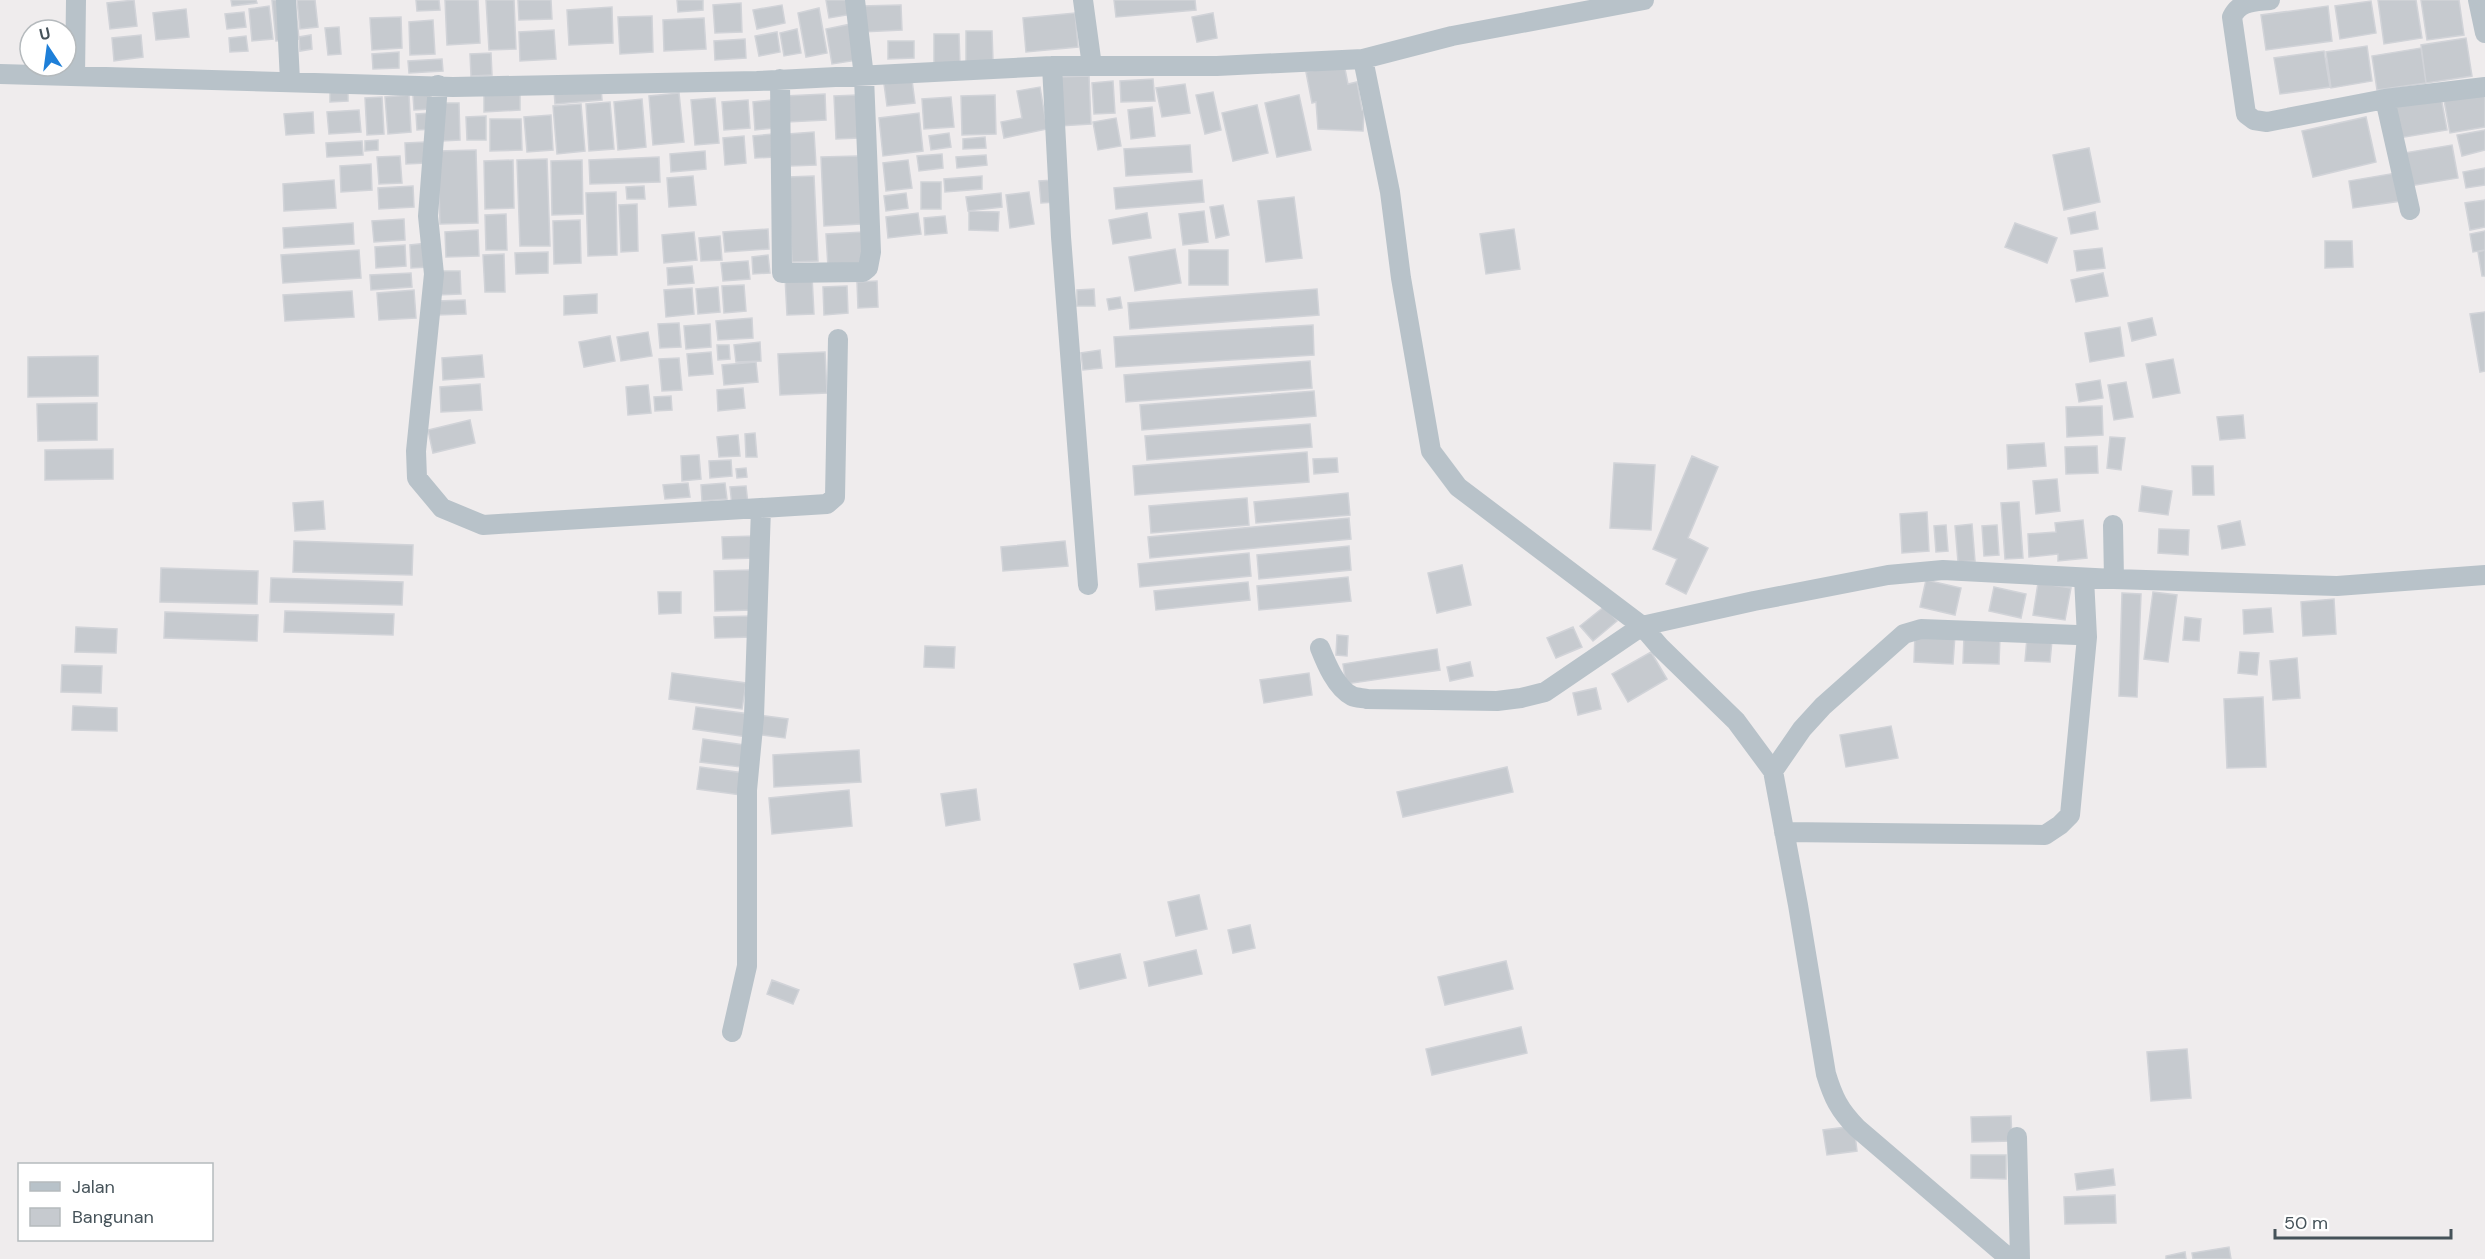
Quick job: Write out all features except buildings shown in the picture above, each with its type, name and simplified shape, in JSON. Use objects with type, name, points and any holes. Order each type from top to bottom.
[{"type":"street","points":[[76,0],[76,18]]},
{"type":"street","points":[[286,0],[290,81]]},
{"type":"street","points":[[780,79],[782,273],[855,273],[868,268],[871,252],[864,77],[855,0]]},
{"type":"street","points":[[1083,0],[1092,66]]},
{"type":"street","points":[[78,76],[453,87],[864,77],[1052,66],[1217,66],[1363,59],[1452,36],[1644,0]]},
{"type":"street","points":[[2270,0],[2245,3],[2236,9],[2232,17],[2246,114],[2254,120],[2267,122],[2385,99],[2485,87]]},
{"type":"street","points":[[2478,0],[2485,33]]},
{"type":"street","points":[[1363,59],[1390,192],[1401,278],[1431,451],[1458,487],[1642,626],[1660,647],[1736,721],[1773,771],[1826,1074],[1842,1114],[2010,1259]]},
{"type":"street","points":[[1052,66],[1061,237],[1088,585]]},
{"type":"street","points":[[0,74],[18,74]]},
{"type":"street","points":[[438,85],[428,216],[434,274],[416,451],[417,478],[442,508],[483,525],[827,504],[835,498],[838,339]]},
{"type":"street","points":[[2385,99],[2410,210]]},
{"type":"street","points":[[732,1032],[747,966],[747,790],[756,669],[761,508]]},
{"type":"street","points":[[2113,525],[2114,579]]},
{"type":"street","points":[[1320,648],[1325,661],[1342,688],[1353,696],[1367,699],[1497,701],[1545,692],[1642,626],[1888,575],[1943,570],[2084,578],[2337,586],[2485,574]]},
{"type":"street","points":[[1784,832],[2044,835],[2060,825],[2070,815],[2087,637],[2084,578]]},
{"type":"street","points":[[1773,771],[1802,729],[1823,706],[1904,634],[1921,629],[2087,637]]},
{"type":"street","points":[[2016,1137],[2020,1259]]}]
